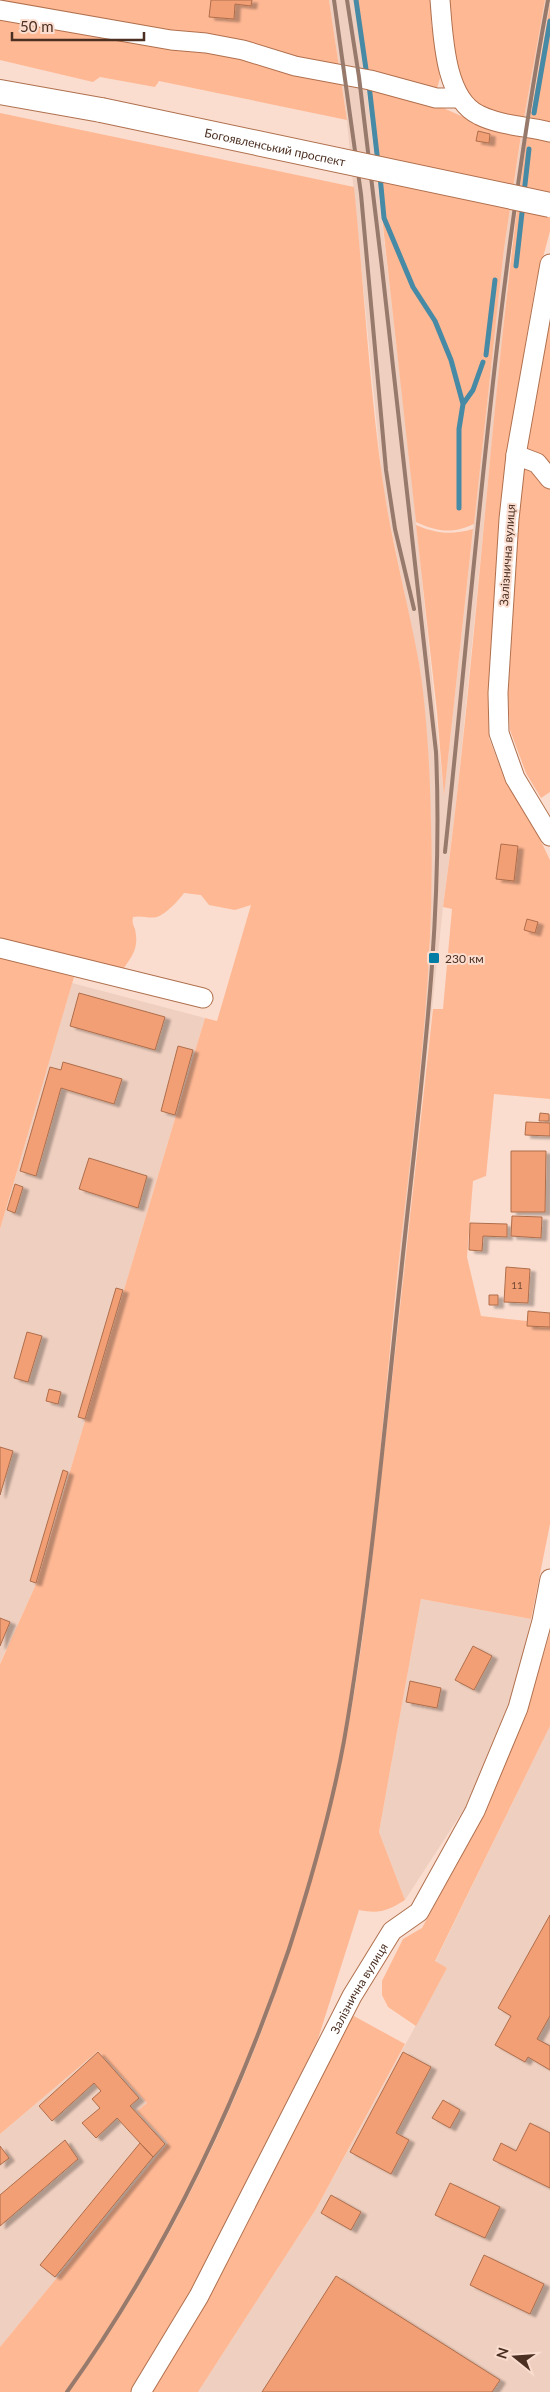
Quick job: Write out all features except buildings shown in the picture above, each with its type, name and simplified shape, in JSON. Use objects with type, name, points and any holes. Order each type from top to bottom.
[{"type":"main road","name":"Богоявленський проспект","points":[[0,92],[101,110],[550,204]]},
{"type":"street","points":[[440,0],[446,59],[460,98],[466,106],[479,116],[550,132]]},
{"type":"street","points":[[0,10],[170,40],[216,45],[295,66],[370,80],[436,98],[460,98]]},
{"type":"street","name":"Залізнична вулиця","points":[[550,264],[516,455],[509,519],[498,693],[499,733],[515,778],[550,836]]},
{"type":"street","points":[[516,455],[537,463],[550,479]]},
{"type":"street","points":[[0,948],[203,998]]},
{"type":"street","name":"Залізнична вулиця","points":[[141,2392],[199,2296],[352,1996],[392,1931],[419,1912],[475,1811],[518,1708],[542,1621],[550,1579]]},
{"type":"shaded area","points":[[0,0],[329,0],[347,120],[159,81],[155,87],[100,77],[93,82],[0,60]]},
{"type":"shaded area","points":[[329,0],[354,0],[359,25],[409,453],[444,795],[504,249],[525,112],[545,0],[550,0],[550,4],[528,127],[511,250],[457,796],[443,907],[375,1537],[345,1744],[309,1892],[275,1993],[230,2109],[187,2198],[144,2278],[91,2361],[69,2392],[66,2392],[89,2360],[141,2276],[185,2197],[306,1892],[342,1744],[372,1537],[430,947],[431,821],[420,669],[383,488],[346,112]]},
{"type":"shaded area","points":[[354,0],[431,0],[431,22],[440,78],[436,92],[366,75]]},
{"type":"shaded area","points":[[446,0],[545,0],[524,118],[482,109],[459,84]]},
{"type":"shaded area","points":[[550,4],[550,125],[530,119]]},
{"type":"shaded area","points":[[367,82],[419,97],[490,129],[521,135],[504,249],[474,524],[459,529],[438,530],[416,522]]},
{"type":"shaded area","points":[[0,113],[354,187],[378,446],[395,551],[422,682],[428,742],[431,803],[432,879],[427,994],[368,1570],[361,1628],[342,1744],[323,1830],[299,1916],[271,2000],[238,2083],[201,2164],[160,2242],[115,2319],[66,2392],[0,2392],[0,2347],[168,2143],[137,2111],[147,2103],[98,2051],[0,2134],[0,1664],[37,1582],[205,1018],[217,1021],[251,905],[235,910],[209,905],[201,895],[184,893],[172,906],[157,917],[133,917],[136,946],[124,968],[0,940]]},
{"type":"shaded area","points":[[527,136],[550,140],[550,231],[535,288],[507,453],[488,694],[489,738],[506,783],[532,823],[550,860],[550,1099],[494,1094],[486,1176],[473,1181],[467,1257],[481,1316],[527,1321],[527,1326],[550,1327],[550,1524],[531,1619],[421,1599],[379,1832],[405,1900],[383,1911],[359,1910],[317,2042],[191,2291],[132,2392],[69,2392],[118,2319],[163,2243],[204,2165],[240,2084],[272,2002],[300,1918],[324,1833],[344,1747],[358,1672],[368,1595],[433,1009],[443,1009],[452,909],[443,907],[466,715],[503,328]]},
{"type":"shaded area","points":[[550,313],[550,792],[541,798],[526,773],[510,730],[508,694],[518,528],[525,454]]},
{"type":"shaded area","points":[[416,525],[445,533],[473,529],[444,796],[437,712]]},
{"type":"shaded area","points":[[0,956],[74,977],[0,1229]]},
{"type":"shaded area","points":[[72,983],[205,1018],[37,1582],[0,1663],[0,1229]]},
{"type":"shaded area","points":[[421,1599],[531,1619],[510,1706],[466,1806],[405,1900],[379,1832]]},
{"type":"shaded area","points":[[550,1633],[550,1726],[435,1961],[447,1968],[416,2026],[388,2007],[382,1995],[382,1981],[403,1939],[422,1928],[484,1815],[527,1709]]},
{"type":"shaded area","points":[[550,1726],[550,2392],[198,2392],[316,2209],[447,1968],[435,1962]]},
{"type":"shaded area","points":[[352,2015],[405,2044],[316,2209],[198,2392],[150,2392],[207,2301]]},
{"type":"shaded area","points":[[98,2051],[147,2103],[138,2111],[169,2143],[0,2347],[0,2134]]},
{"type":"waterway","points":[[356,0],[367,76]]},
{"type":"waterway","points":[[534,113],[550,21]]},
{"type":"waterway","points":[[369,85],[378,163]]},
{"type":"waterway","points":[[524,193],[529,149]]},
{"type":"waterway","points":[[380,176],[384,218],[413,287],[435,321],[451,360],[463,404]]},
{"type":"waterway","points":[[516,266],[523,204]]},
{"type":"waterway","points":[[486,355],[495,280]]},
{"type":"waterway","points":[[459,508],[459,429],[463,404],[473,390],[483,362]]},
{"type":"railway","points":[[334,0],[361,194],[386,470],[395,529],[414,609]]},
{"type":"railway","points":[[67,2392],[135,2287],[195,2178],[246,2065],[289,1949],[320,1846],[344,1741],[362,1624],[383,1449],[428,1013],[433,948],[438,817],[436,752],[382,268],[359,77],[347,0]]},
{"type":"railway","points":[[445,852],[500,318],[514,212],[548,0]]},
{"type":"place","name":"230 км","points":[[434,958]]}]
